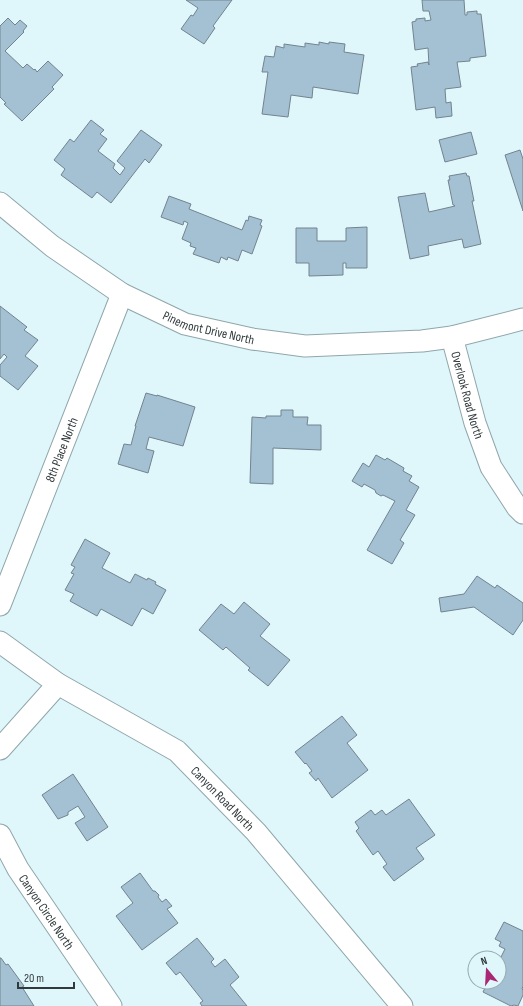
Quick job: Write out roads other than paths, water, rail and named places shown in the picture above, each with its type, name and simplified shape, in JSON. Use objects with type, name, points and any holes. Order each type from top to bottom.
[{"type":"street","name":"Pinemont Drive North","points":[[0,203],[52,246],[122,294],[185,324],[252,338],[305,346],[422,341],[452,337]]},
{"type":"street","name":"8th Place North","points":[[0,605],[122,294]]},
{"type":"street","name":"Overlook Road North","points":[[523,319],[452,337],[475,423],[492,467],[517,508],[523,513]]},
{"type":"street","name":"Canyon Road North","points":[[0,642],[58,684],[177,751],[256,832],[402,1006]]},
{"type":"street","points":[[0,749],[58,684]]},
{"type":"street","name":"Canyon Circle North","points":[[0,835],[18,869],[111,1006]]}]
